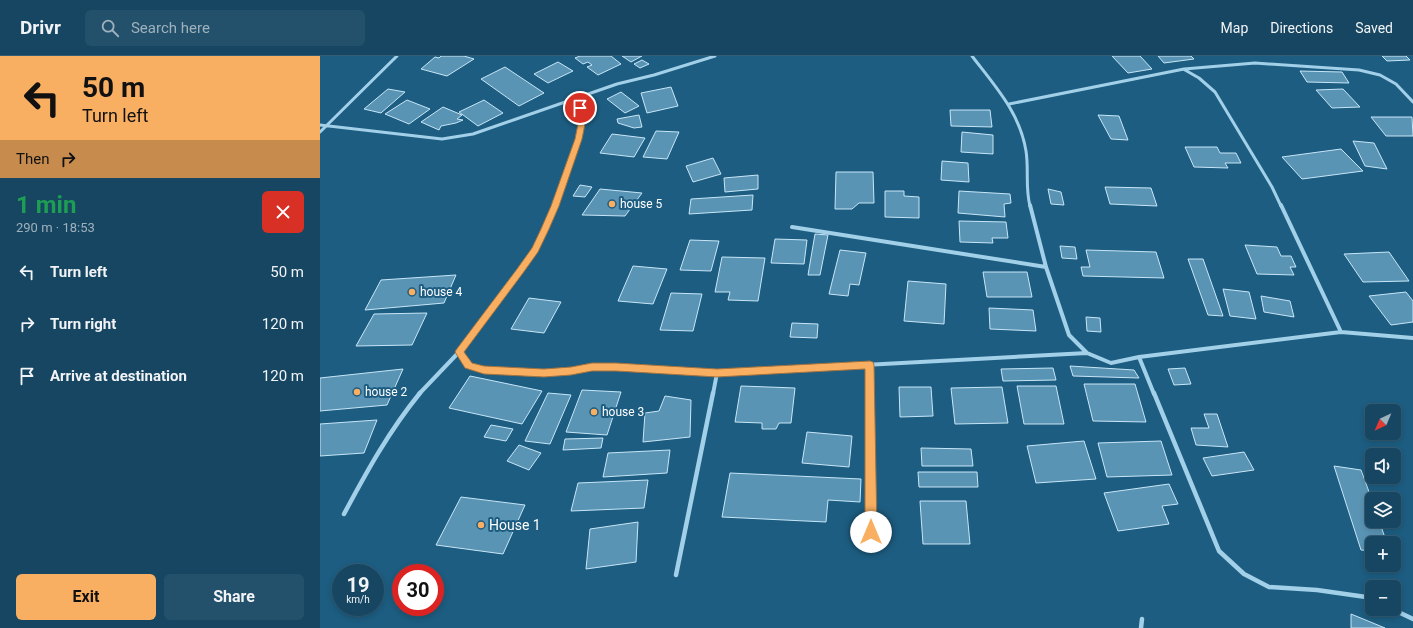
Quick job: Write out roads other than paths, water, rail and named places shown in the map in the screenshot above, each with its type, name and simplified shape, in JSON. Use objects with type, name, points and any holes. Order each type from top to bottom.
[{"type":"street","points":[[320,132],[397,56]]},
{"type":"street","points":[[320,125],[442,139],[474,134],[516,118],[586,96],[617,84],[654,75],[715,56]]},
{"type":"street","points":[[972,56],[1009,104],[1016,119],[1026,151],[1028,198],[1046,267],[1070,335],[1087,353],[1111,363],[1139,357],[1341,332],[1413,338]]},
{"type":"street","points":[[1009,104],[1184,70],[1255,62],[1359,70],[1380,75],[1396,84],[1413,102]]},
{"type":"street","points":[[1184,70],[1199,78],[1215,92],[1272,187],[1341,332]]},
{"type":"street","points":[[344,514],[381,446],[400,417],[423,389],[459,352],[535,250],[555,206],[579,139],[582,124],[580,108],[586,96]]},
{"type":"street","points":[[792,227],[1046,267]]},
{"type":"street","points":[[459,352],[469,366],[484,370],[544,373],[571,371],[592,367],[717,373],[1087,353]]},
{"type":"street","points":[[1139,357],[1219,551],[1244,574],[1269,587],[1317,590],[1365,597]]},
{"type":"street","points":[[870,365],[871,547]]},
{"type":"street","points":[[676,575],[717,373]]},
{"type":"street","points":[[1401,613],[1413,619]]},
{"type":"street","points":[[1141,628],[1142,619]]},
{"type":"place","name":"house 5","points":[[612,204]]},
{"type":"place","name":"house 4","points":[[412,292]]},
{"type":"place","name":"house 2","points":[[357,392]]},
{"type":"place","name":"house 3","points":[[594,412]]},
{"type":"place","name":"House 1","points":[[481,525]]}]
